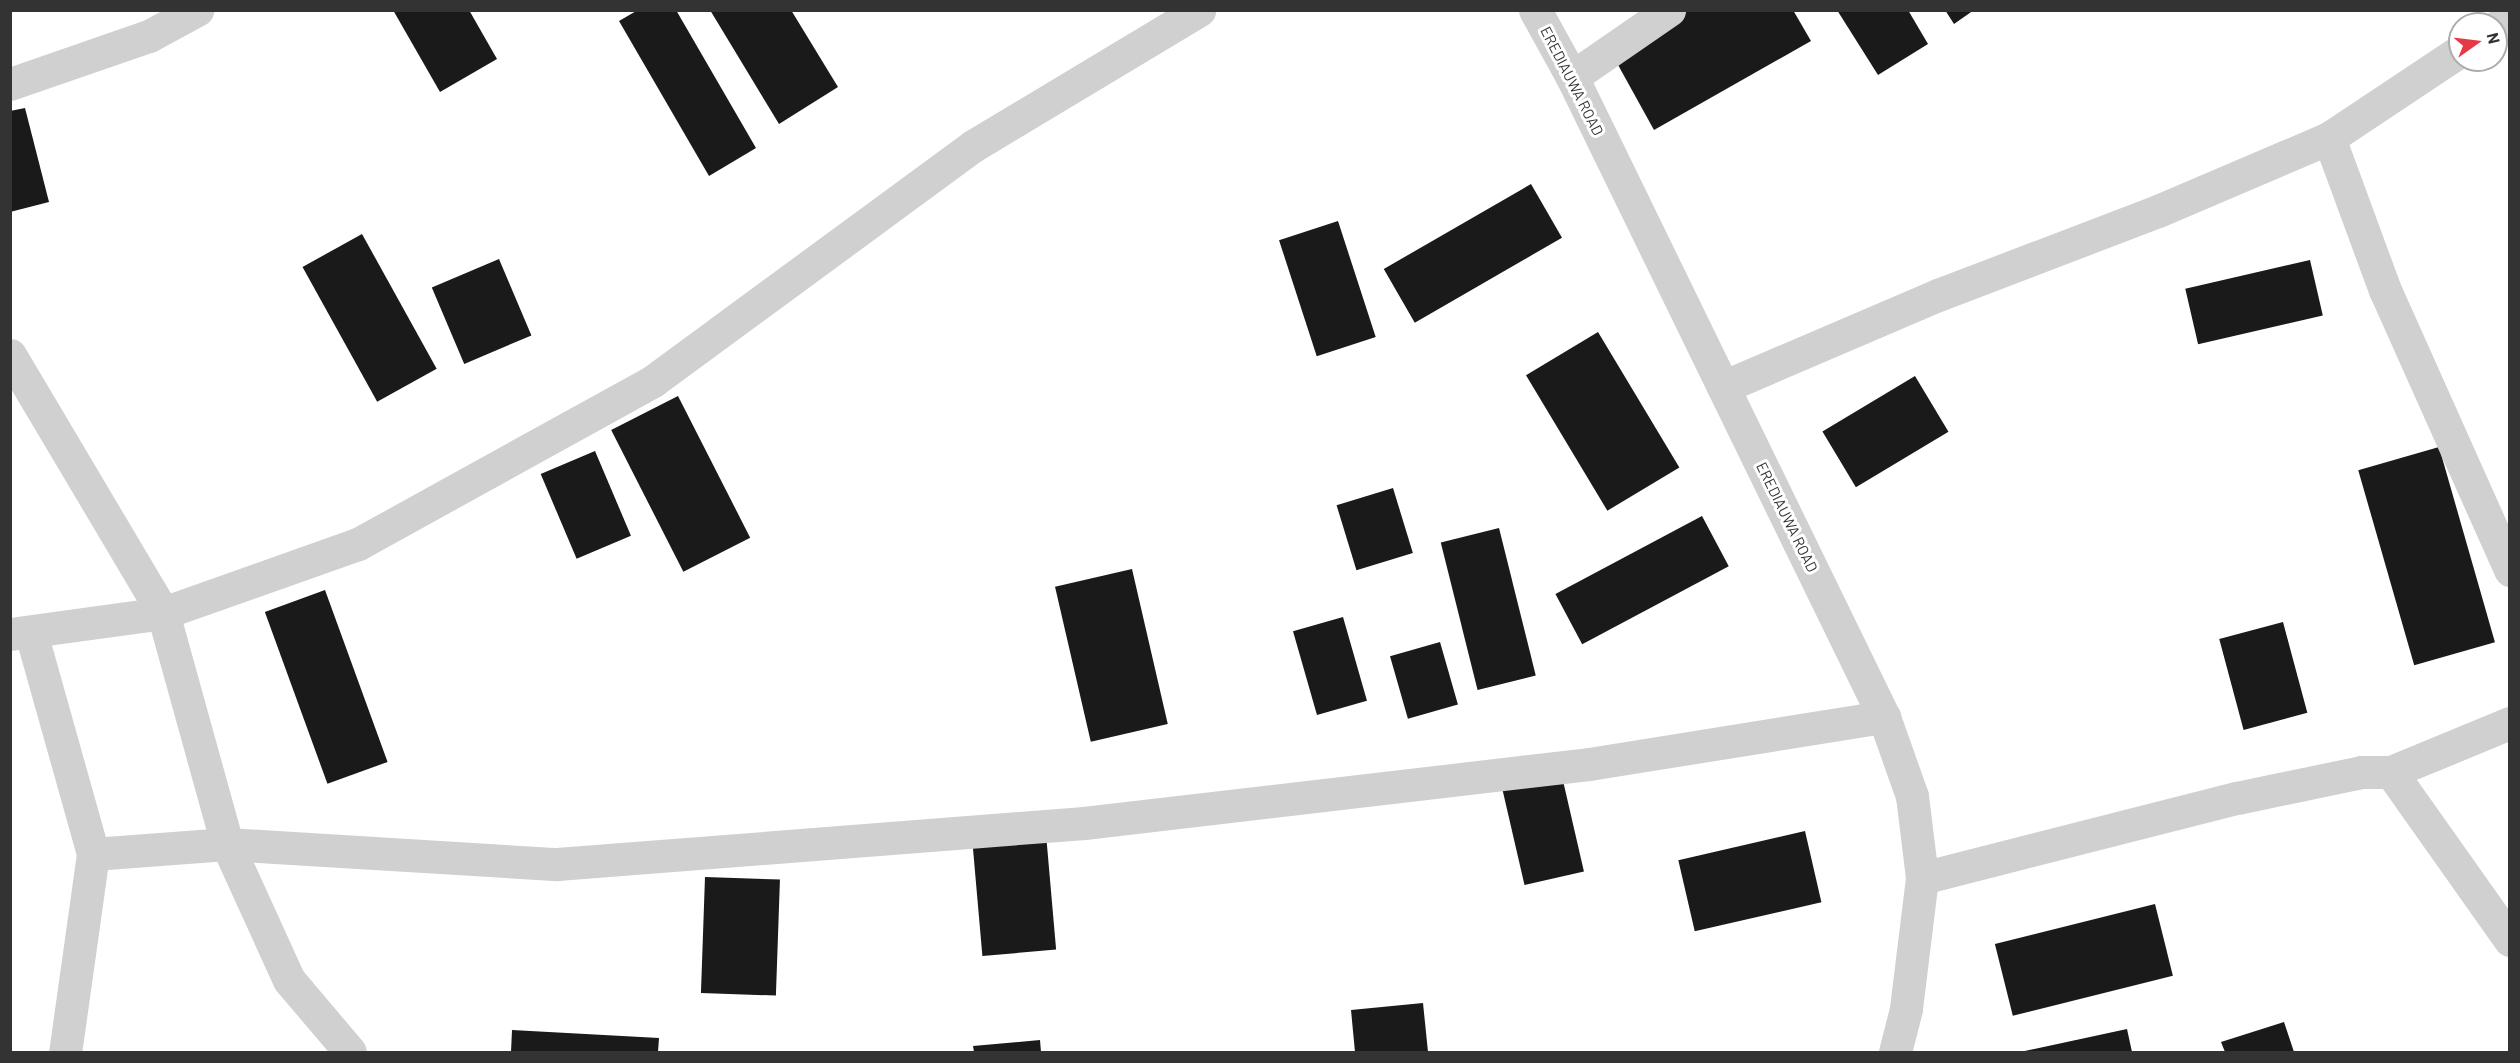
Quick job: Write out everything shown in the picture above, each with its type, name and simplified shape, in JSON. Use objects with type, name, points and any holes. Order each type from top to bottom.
[{"type":"street","points":[[10,84],[149,36],[197,10]]},
{"type":"street","points":[[65,1053],[93,854],[21,634],[164,613],[358,544],[654,381],[973,146],[1199,10]]},
{"type":"street","name":"EREDIAUWA ROAD","points":[[1535,10],[1572,77],[1884,717],[1912,796],[1922,878],[1906,1009],[1895,1053]]},
{"type":"street","points":[[1572,77],[1669,10]]},
{"type":"street","points":[[1723,387],[1938,295],[2158,211],[2329,138],[2448,59]]},
{"type":"street","points":[[2329,138],[2385,290],[2510,570]]},
{"type":"street","points":[[10,355],[164,613],[227,844],[289,980],[350,1053]]},
{"type":"street","points":[[93,854],[227,844],[557,864],[1037,827],[1589,764],[1884,717]]},
{"type":"street","points":[[1922,878],[2237,798],[2361,772],[2391,772],[2510,723]]},
{"type":"street","points":[[2391,772],[2510,940]]},
{"type":"building","points":[[393,10],[469,10],[497,59],[440,92]]},
{"type":"building","points":[[638,10],[676,10],[756,148],[709,176],[619,21]]},
{"type":"building","points":[[710,10],[791,10],[838,87],[779,124]]},
{"type":"building","points":[[1688,10],[1793,10],[1811,41],[1654,130],[1612,54]]},
{"type":"building","points":[[1837,10],[1908,10],[1928,44],[1878,75]]},
{"type":"building","points":[[1945,10],[1974,10],[1954,24]]},
{"type":"building","points":[[25,108],[49,202],[10,212],[10,111]]},
{"type":"building","points":[[1531,184],[1562,238],[1415,323],[1384,269]]},
{"type":"building","points":[[1338,221],[1376,337],[1317,356],[1279,240]]},
{"type":"building","points":[[362,234],[437,369],[377,402],[303,267]]},
{"type":"building","points":[[499,259],[531,335],[464,364],[432,288]]},
{"type":"building","points":[[2310,260],[2323,316],[2198,344],[2185,289]]},
{"type":"building","points":[[1598,332],[1679,467],[1607,511],[1526,375]]},
{"type":"building","points":[[1915,376],[1948,432],[1856,487],[1822,432]]},
{"type":"building","points":[[678,396],[750,538],[683,572],[611,430]]},
{"type":"building","points":[[2439,447],[2495,642],[2414,665],[2358,470]]},
{"type":"building","points":[[595,451],[631,536],[577,559],[541,474]]},
{"type":"building","points":[[1393,488],[1413,553],[1356,570],[1337,505]]},
{"type":"building","points":[[1702,516],[1729,566],[1582,644],[1555,594]]},
{"type":"building","points":[[1499,528],[1536,675],[1478,690],[1441,543]]},
{"type":"building","points":[[1132,569],[1168,724],[1091,742],[1055,587]]},
{"type":"building","points":[[325,590],[388,762],[327,784],[265,612]]},
{"type":"building","points":[[1343,617],[1367,701],[1317,715],[1293,631]]},
{"type":"building","points":[[2283,622],[2307,713],[2244,730],[2219,639]]},
{"type":"building","points":[[1440,642],[1458,704],[1408,719],[1390,656]]},
{"type":"building","points":[[1561,772],[1584,871],[1525,885],[1502,786]]},
{"type":"building","points":[[1805,831],[1821,902],[1695,931],[1678,860]]},
{"type":"building","points":[[1046,834],[1056,950],[982,956],[972,840]]},
{"type":"building","points":[[705,877],[780,880],[776,996],[701,993]]},
{"type":"building","points":[[2155,904],[2173,976],[2013,1016],[1995,944]]},
{"type":"building","points":[[1423,1003],[1428,1052],[1355,1052],[1351,1010]]},
{"type":"building","points":[[2284,1022],[2294,1052],[2225,1052],[2221,1042]]},
{"type":"building","points":[[2127,1029],[2132,1052],[2020,1052]]},
{"type":"building","points":[[512,1030],[659,1038],[658,1052],[511,1052]]},
{"type":"building","points":[[1040,1040],[1041,1052],[974,1052],[973,1046]]}]
